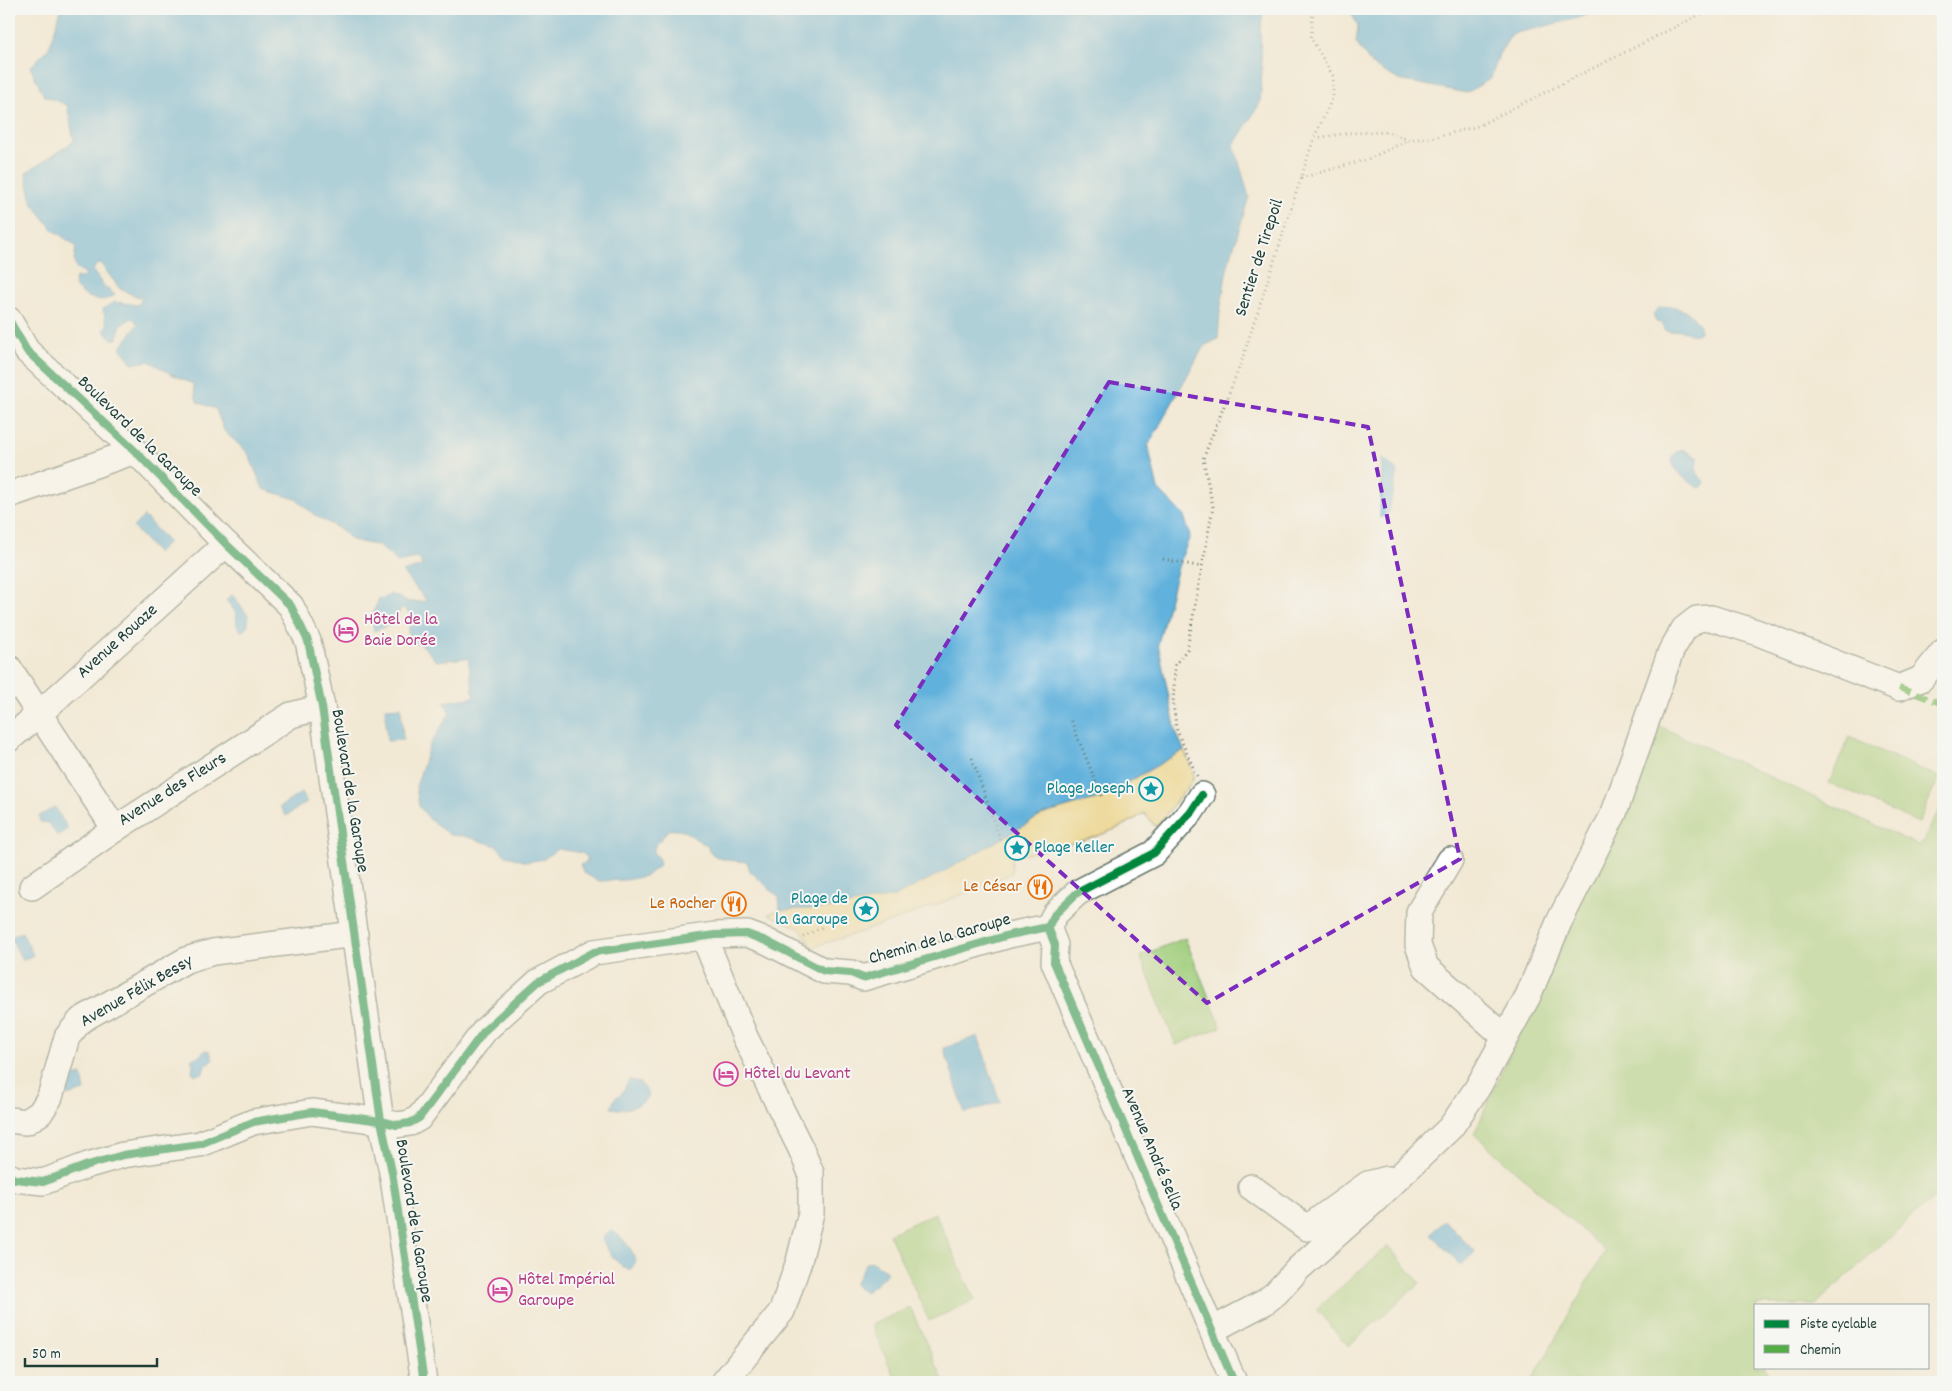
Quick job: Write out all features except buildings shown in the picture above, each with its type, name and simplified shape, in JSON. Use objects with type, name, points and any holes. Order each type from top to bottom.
[{"type":"street","name":"Boulevard de la Garoupe","points":[[9,320],[28,351],[135,451],[226,544],[291,606],[308,642],[322,707],[381,1121],[392,1172],[424,1382]]},
{"type":"street","points":[[9,495],[135,451]]},
{"type":"street","name":"Avenue Rouaze","points":[[9,739],[226,544]]},
{"type":"street","points":[[1219,1326],[1265,1302],[1276,1293],[1298,1269],[1451,1127],[1478,1087],[1528,996],[1559,922],[1614,813],[1671,651],[1684,629],[1697,619],[1711,618],[1756,632],[1899,688],[1921,679],[1943,652]]},
{"type":"street","name":"Avenue des Fleurs","points":[[9,668],[115,829],[291,715],[322,707]]},
{"type":"street","points":[[1052,936],[1055,914],[1077,893],[1154,853],[1190,812],[1202,795]]},
{"type":"street","points":[[32,886],[115,829]]},
{"type":"street","points":[[1450,860],[1419,912],[1418,945],[1426,967],[1505,1037]]},
{"type":"street","name":"Chemin de la Garoupe","points":[[9,1176],[15,1179],[43,1182],[88,1165],[123,1155],[200,1144],[253,1122],[312,1112],[381,1121],[397,1125],[410,1123],[420,1118],[485,1030],[538,982],[594,952],[728,934],[753,935],[824,971],[852,973],[858,964],[1011,918],[1032,919],[1052,936]]},
{"type":"street","name":"Avenue Félix Bessy","points":[[9,1120],[26,1122],[40,1113],[50,1097],[67,1037],[81,1020],[186,960],[213,952],[355,934]]},
{"type":"street","name":"Avenue André Sella","points":[[1052,936],[1054,962],[1219,1326],[1251,1382]]},
{"type":"street","points":[[704,937],[745,1037],[802,1149],[811,1173],[811,1213],[799,1261],[782,1311],[724,1382]]},
{"type":"street","points":[[1251,1187],[1307,1228],[1368,1184],[1400,1176]]},
{"type":"street","name":"Avenue André Sella","points":[[1219,1326],[1234,1382]]},
{"type":"path","points":[[1300,179],[1368,159],[1409,140],[1436,137],[1478,126],[1711,9]]},
{"type":"path","points":[[1314,138],[1388,132],[1409,140]]},
{"type":"path","points":[[1163,559],[1202,567]]},
{"type":"path","points":[[1071,721],[1102,797]]},
{"type":"path","points":[[972,758],[1000,838]]},
{"type":"highlighted area","points":[[1109,382],[1368,427],[1460,859],[1207,1003],[896,725]]},
{"type":"green space","points":[[1657,725],[1920,846],[1943,803],[1943,1189],[1816,1304],[1754,1304],[1754,1368],[1765,1368],[1775,1382],[1531,1382],[1605,1251],[1474,1134]]},
{"type":"green space","points":[[1849,737],[1939,777],[1919,823],[1829,783]]},
{"type":"green space","points":[[1185,938],[1221,1027],[1176,1045],[1140,956]]},
{"type":"green space","points":[[935,1213],[975,1300],[929,1321],[889,1234]]},
{"type":"green space","points":[[1388,1246],[1420,1283],[1348,1346],[1316,1309]]},
{"type":"green space","points":[[910,1307],[944,1382],[897,1382],[871,1325]]},
{"type":"sand","points":[[1184,750],[1193,772],[1193,780],[1156,827],[1144,813],[1114,830],[1097,836],[1012,857],[1012,873],[914,913],[812,947],[801,929],[768,914],[780,910],[830,908],[894,897],[1044,814],[1102,797]]},
{"type":"water","points":[[61,9],[1264,9],[1260,30],[1262,71],[1260,103],[1234,145],[1249,197],[1227,269],[1218,339],[1204,346],[1148,446],[1158,489],[1184,516],[1190,536],[1178,567],[1158,644],[1176,732],[1184,750],[1102,797],[1044,814],[945,871],[894,897],[830,908],[780,910],[779,897],[750,871],[747,862],[723,859],[713,855],[707,845],[681,831],[668,830],[655,846],[653,852],[659,859],[660,865],[646,876],[626,880],[598,881],[584,873],[580,865],[587,862],[587,857],[582,853],[557,849],[544,859],[526,862],[505,855],[497,846],[464,836],[450,835],[432,822],[419,806],[416,787],[429,746],[450,713],[444,702],[474,697],[468,658],[436,661],[424,647],[414,641],[408,632],[411,618],[407,610],[401,608],[395,623],[374,631],[371,618],[379,598],[383,599],[391,594],[409,602],[427,601],[402,572],[422,566],[419,557],[399,563],[379,546],[351,540],[341,530],[313,514],[296,499],[263,489],[248,453],[224,431],[216,409],[197,402],[193,384],[149,361],[133,364],[120,348],[138,324],[132,318],[121,326],[118,339],[112,339],[104,331],[107,324],[103,309],[114,302],[138,305],[142,299],[120,289],[100,263],[96,265],[93,271],[103,285],[115,295],[104,300],[93,299],[74,286],[76,277],[82,278],[85,275],[84,272],[77,270],[74,261],[76,246],[53,230],[32,203],[26,173],[74,141],[67,105],[44,96],[30,67],[49,48]]},
{"type":"water","points":[[1349,9],[1605,9],[1575,19],[1512,34],[1499,54],[1491,78],[1467,93],[1399,80],[1372,65],[1356,43],[1358,26]]},
{"type":"water","points":[[1671,306],[1688,312],[1700,325],[1700,332],[1693,335],[1681,330],[1667,331],[1661,323],[1656,322],[1653,315],[1656,310]]},
{"type":"water","points":[[1682,449],[1699,458],[1696,468],[1698,474],[1705,482],[1702,487],[1698,488],[1687,480],[1672,465],[1674,454]]},
{"type":"water","points":[[1382,458],[1398,472],[1389,512],[1380,518]]},
{"type":"water","points":[[144,516],[168,542],[157,553],[133,527]]},
{"type":"water","points":[[232,595],[248,615],[248,625],[242,632],[237,626],[236,613],[226,600]]},
{"type":"water","points":[[401,707],[403,740],[387,741],[385,708]]},
{"type":"water","points":[[301,793],[307,802],[286,816],[280,807]]},
{"type":"water","points":[[55,807],[68,829],[57,836],[49,823],[40,822],[39,816]]},
{"type":"water","points":[[22,932],[33,955],[22,961],[11,937]]},
{"type":"water","points":[[978,1036],[1000,1102],[965,1113],[944,1048]]},
{"type":"water","points":[[205,1050],[210,1051],[213,1060],[205,1065],[203,1073],[195,1075],[192,1072],[193,1064],[191,1059],[200,1056]]},
{"type":"water","points":[[82,1075],[85,1091],[63,1097],[71,1077]]},
{"type":"water","points":[[629,1080],[642,1085],[649,1097],[631,1107],[622,1109],[611,1108],[615,1098],[621,1095]]},
{"type":"water","points":[[1444,1220],[1475,1252],[1461,1265],[1431,1234]]},
{"type":"water","points":[[612,1231],[623,1240],[633,1253],[636,1261],[631,1269],[627,1269],[615,1260],[604,1243],[602,1238],[606,1233]]},
{"type":"water","points":[[871,1261],[887,1271],[884,1277],[865,1293],[857,1288],[855,1283],[865,1264]]},
{"type":"marked path","points":[[1899,688],[1943,704]]},
{"type":"cycle path","points":[[9,320],[27,351],[135,451],[226,544],[291,606],[308,641],[322,707],[381,1121],[392,1172],[424,1382]]},
{"type":"cycle path","points":[[9,1176],[15,1179],[43,1182],[88,1165],[123,1155],[200,1144],[253,1122],[312,1112],[381,1121],[397,1125],[410,1123],[419,1118],[485,1030],[538,982],[594,952],[715,935],[747,934],[766,941],[824,971],[851,973],[863,978],[1009,935],[1048,927],[1055,914],[1077,893],[1154,853],[1191,812],[1202,795]]},
{"type":"cycle path","points":[[1048,927],[1055,945],[1054,962],[1234,1382]]},
{"type":"place","name":"Hôtel de la Baie Dorée","points":[[346,630]]},
{"type":"place","name":"Plage Joseph","points":[[1151,789]]},
{"type":"place","name":"Plage Keller","points":[[1017,848]]},
{"type":"place","name":"Le César","points":[[1040,887]]},
{"type":"place","name":"Le Rocher","points":[[734,904]]},
{"type":"place","name":"Plage de la Garoupe","points":[[866,909]]},
{"type":"place","name":"Hôtel du Levant","points":[[726,1074]]},
{"type":"place","name":"Hôtel Impérial Garoupe","points":[[500,1290]]}]
